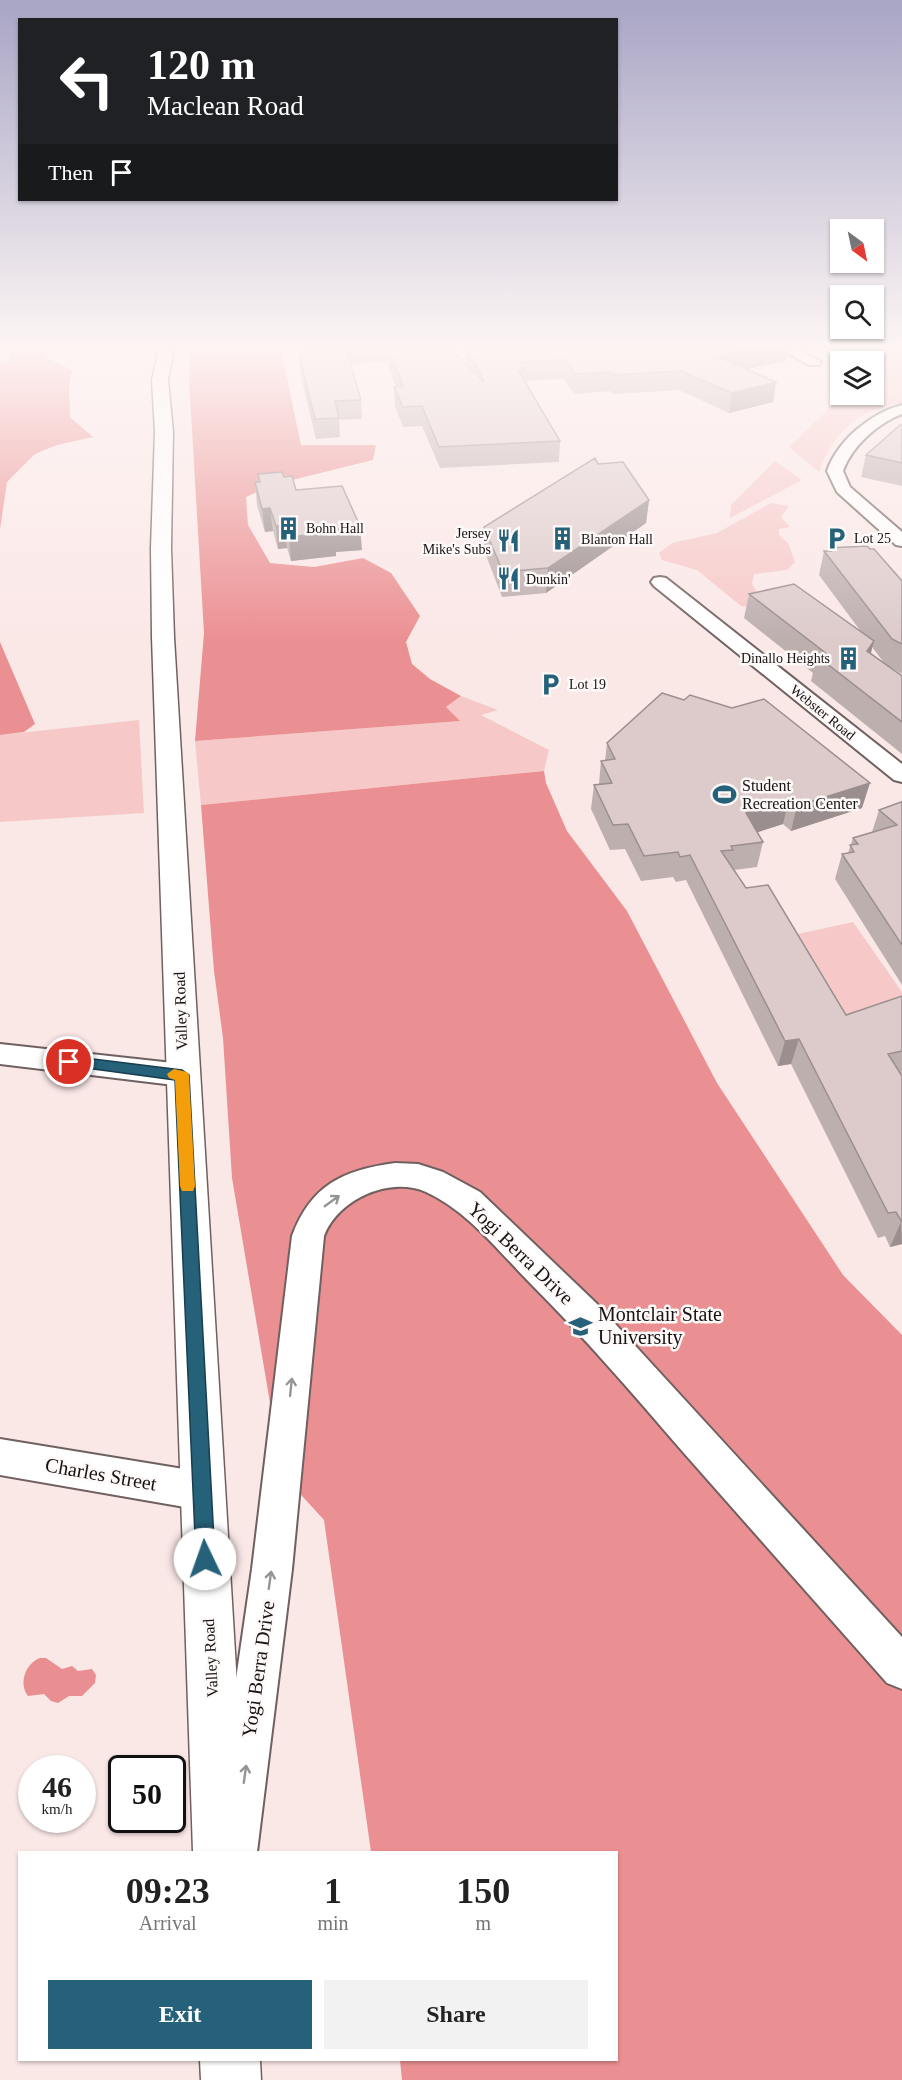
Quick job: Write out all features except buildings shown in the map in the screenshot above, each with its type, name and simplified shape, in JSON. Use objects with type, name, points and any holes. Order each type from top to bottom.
[{"type":"main road","name":"Valley Road","points":[[164,446],[161,548],[163,626],[182,1075],[220,1851]]},
{"type":"main road","points":[[230,2061],[231,2080]]},
{"type":"street","points":[[852,446],[838,463],[835,471],[843,489],[902,541]]},
{"type":"street","name":"Webster Road","points":[[660,582],[902,775]]},
{"type":"street","points":[[0,1054],[182,1075]]},
{"type":"street","name":"Yogi Berra Drive","points":[[234,1851],[272,1569],[308,1236],[315,1218],[326,1203],[365,1183],[398,1175],[418,1178],[454,1191],[469,1201],[584,1314],[902,1668]]},
{"type":"street","name":"Charles Street","points":[[0,1457],[202,1491]]},
{"type":"shaded area","points":[[0,446],[54,446],[35,454],[7,482],[0,529]]},
{"type":"shaded area","points":[[193,446],[376,446],[373,460],[272,485],[246,497],[248,525],[270,563],[314,567],[363,558],[391,573],[420,616],[406,642],[412,664],[430,679],[461,696],[446,707],[460,721],[195,741],[204,633]]},
{"type":"shaded area","points":[[831,446],[819,472],[789,447]]},
{"type":"shaded area","points":[[775,461],[802,480],[730,518],[731,505]]},
{"type":"shaded area","points":[[771,503],[789,506],[781,517],[790,527],[779,529],[779,535],[788,543],[795,562],[787,570],[754,574],[752,584],[763,602],[757,607],[741,606],[697,570],[662,560],[659,553],[672,543],[717,533]]},
{"type":"shaded area","points":[[0,642],[35,724],[24,732],[0,735]]},
{"type":"shaded area","points":[[461,696],[498,710],[481,715],[549,750],[544,771],[201,805],[195,741],[459,721],[446,707]]},
{"type":"shaded area","points":[[139,720],[144,813],[0,822],[0,735]]},
{"type":"shaded area","name":"Montclair State University","points":[[544,771],[546,783],[567,831],[627,911],[717,1083],[843,1275],[902,1335],[902,2080],[402,2080],[400,2061],[618,2061],[618,1851],[371,1851],[324,1520],[282,1474],[232,1178],[223,1038],[214,971],[201,805]]},
{"type":"shaded area","points":[[853,922],[902,992],[902,1010],[858,1033],[798,934]]},
{"type":"shaded area","points":[[40,1658],[46,1658],[62,1669],[72,1666],[78,1671],[92,1669],[96,1675],[95,1683],[82,1696],[69,1696],[58,1703],[51,1701],[44,1694],[28,1696],[24,1685],[25,1674],[31,1664]]},
{"type":"slow traffic","points":[[174,1074],[182,1075],[187,1186]]},
{"type":"place","name":"Bohn Hall","points":[[288,528]]},
{"type":"place","name":"Lot 25","points":[[836,538]]},
{"type":"place","name":"Blanton Hall","points":[[563,539]]},
{"type":"place","name":"Jersey Mike's Subs","points":[[509,541]]},
{"type":"place","name":"Dunkin'","points":[[508,579]]},
{"type":"place","name":"Dinallo Heights","points":[[848,658]]},
{"type":"place","name":"Lot 19","points":[[551,684]]},
{"type":"place","name":"Student Recreation Center","points":[[724,794]]},
{"type":"place","name":"Montclair State University","points":[[580,1326]]},
{"type":"route","points":[[69,1062],[182,1075],[205,1559]]}]
